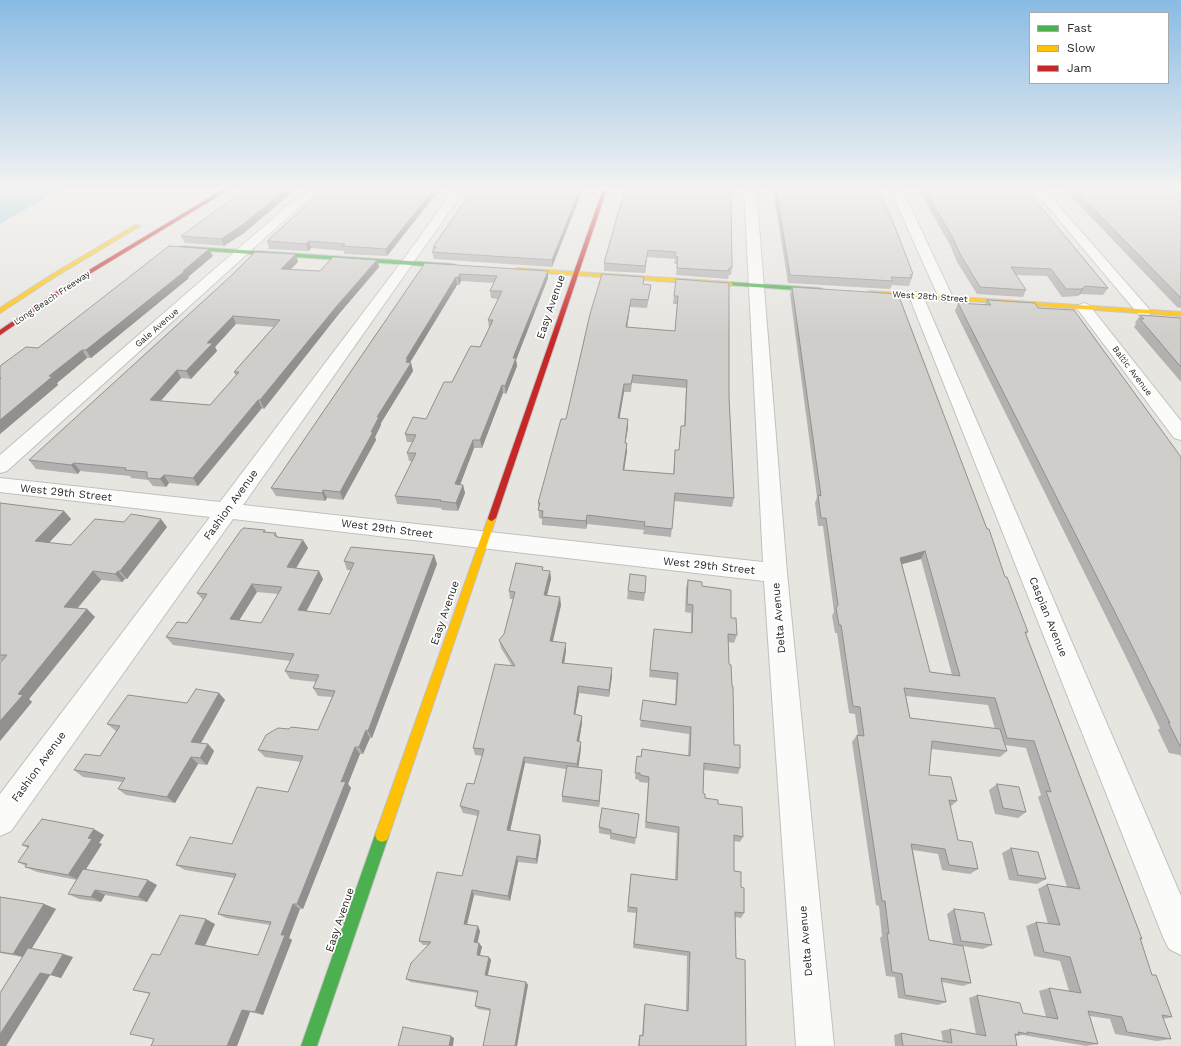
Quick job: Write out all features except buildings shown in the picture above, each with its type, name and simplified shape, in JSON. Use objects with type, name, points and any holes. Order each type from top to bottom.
[{"type":"main road","name":"Long Beach Freeway","points":[[0,311],[53,276],[117,238]]},
{"type":"main road","name":"Long Beach Freeway","points":[[0,333],[81,277],[145,238]]},
{"type":"main road","name":"Easy Avenue","points":[[309,1046],[588,238]]},
{"type":"main road","points":[[176,248],[461,267]]},
{"type":"main road","points":[[507,270],[833,291]]},
{"type":"main road","name":"West 28th Street","points":[[864,293],[1181,314]]},
{"type":"street","name":"Gale Avenue","points":[[0,466],[259,238]]},
{"type":"street","name":"Fashion Avenue","points":[[0,820],[426,238]]},
{"type":"street","name":"Delta Avenue","points":[[753,238],[775,573],[815,1046]]},
{"type":"street","points":[[918,238],[946,298]]},
{"type":"street","points":[[1080,238],[1144,312]]},
{"type":"street","name":"Caspian Avenue","points":[[916,296],[1181,937]]},
{"type":"street","name":"Baltic Avenue","points":[[1084,308],[1181,434]]},
{"type":"street","name":"West 29th Street","points":[[0,485],[775,573]]},
{"type":"traffic: fast","points":[[181,248],[454,266]]},
{"type":"traffic: fast","points":[[730,284],[821,290]]},
{"type":"traffic: fast","points":[[309,1046],[382,835]]},
{"type":"traffic: slow","points":[[0,311],[53,276],[117,238]]},
{"type":"traffic: slow","points":[[518,270],[730,284]]},
{"type":"traffic: slow","points":[[870,293],[1181,314]]},
{"type":"traffic: slow","points":[[382,835],[492,518]]},
{"type":"traffic: jam","points":[[0,333],[81,277],[146,238]]},
{"type":"traffic: jam","points":[[492,518],[588,238]]}]
